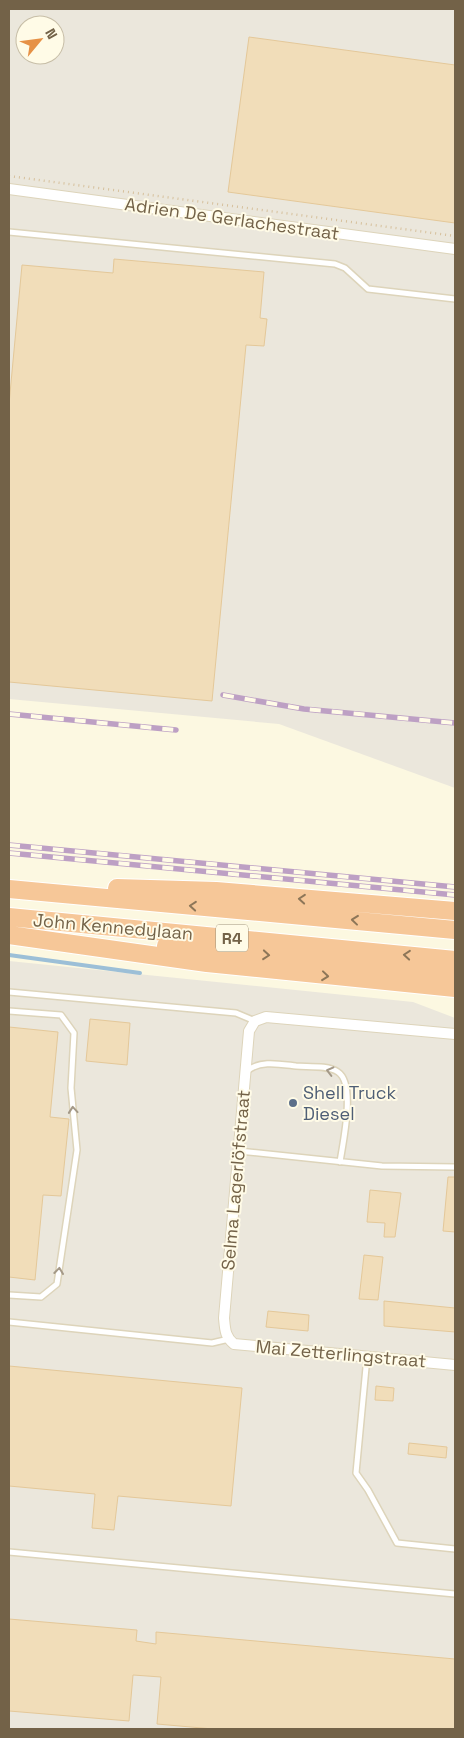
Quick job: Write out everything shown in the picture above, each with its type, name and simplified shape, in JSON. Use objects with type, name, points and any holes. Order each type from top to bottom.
[{"type":"highway","name":"R4","points":[[9,888],[99,887],[216,891],[455,911]]},
{"type":"highway","name":"John Kennedylaan","points":[[9,888],[455,930]]},
{"type":"highway","name":"John Kennedylaan","points":[[9,917],[455,960]]},
{"type":"highway","name":"John Kennedylaan","points":[[9,931],[455,972]]},
{"type":"highway","points":[[9,935],[206,963],[455,988]]},
{"type":"street","name":"Adrien De Gerlachestraat","points":[[9,189],[455,249]]},
{"type":"street","points":[[255,1021],[266,1017],[455,1034]]},
{"type":"street","name":"Selma Lagerlöfstraat","points":[[229,1339],[225,1330],[224,1318],[249,1031],[255,1021]]},
{"type":"street","name":"Mai Zetterlingstraat","points":[[229,1339],[241,1345],[455,1365]]},
{"type":"lane","points":[[9,232],[335,264],[345,268],[368,289],[455,299]]},
{"type":"lane","points":[[9,992],[236,1013],[255,1021]]},
{"type":"lane","points":[[9,1010],[61,1016],[74,1033],[71,1088],[77,1150],[57,1284],[41,1297],[9,1295]]},
{"type":"lane","points":[[246,1071],[262,1064],[279,1064],[336,1070],[343,1076],[347,1092],[340,1162]]},
{"type":"lane","points":[[239,1151],[382,1166],[455,1167]]},
{"type":"lane","points":[[9,1322],[212,1343],[229,1339]]},
{"type":"lane","points":[[367,1356],[356,1473],[368,1490],[396,1543],[455,1549]]},
{"type":"lane","points":[[9,1552],[455,1594]]},
{"type":"path","points":[[9,176],[455,236]]},
{"type":"shaded area","points":[[9,9],[455,9],[455,788],[279,724],[9,699]]},
{"type":"shaded area","points":[[9,961],[413,1002],[455,1018],[455,1729],[9,1729]]},
{"type":"building","points":[[249,37],[455,65],[455,223],[228,192]]},
{"type":"building","points":[[114,259],[264,272],[260,318],[267,319],[264,346],[246,345],[212,701],[9,682],[9,404],[22,265],[113,273]]},
{"type":"building","points":[[90,1019],[130,1023],[127,1065],[86,1061]]},
{"type":"building","points":[[9,1027],[58,1032],[50,1117],[69,1119],[61,1196],[43,1195],[35,1280],[9,1277]]},
{"type":"building","points":[[448,1177],[455,1177],[455,1232],[443,1231]]},
{"type":"building","points":[[370,1190],[401,1193],[395,1237],[384,1237],[385,1223],[367,1222]]},
{"type":"building","points":[[364,1255],[383,1257],[378,1300],[359,1299]]},
{"type":"building","points":[[384,1301],[455,1308],[455,1332],[384,1326]]},
{"type":"building","points":[[268,1311],[309,1315],[308,1331],[266,1327]]},
{"type":"building","points":[[9,1366],[242,1388],[231,1506],[118,1496],[114,1530],[92,1528],[95,1494],[9,1486]]},
{"type":"building","points":[[376,1386],[394,1388],[393,1401],[375,1400]]},
{"type":"building","points":[[409,1443],[447,1447],[446,1458],[408,1454]]},
{"type":"building","points":[[9,1619],[137,1630],[136,1641],[156,1644],[156,1632],[455,1659],[455,1729],[213,1729],[157,1724],[161,1677],[133,1675],[129,1721],[9,1711]]},
{"type":"waterway","points":[[9,955],[140,973]]},
{"type":"railway","points":[[223,695],[304,709],[455,723]]},
{"type":"railway","points":[[9,714],[176,730]]},
{"type":"railway","points":[[9,845],[455,887]]},
{"type":"railway","points":[[9,853],[455,895]]},
{"type":"place","name":"Shell Truck Diesel","points":[[293,1103]]}]
